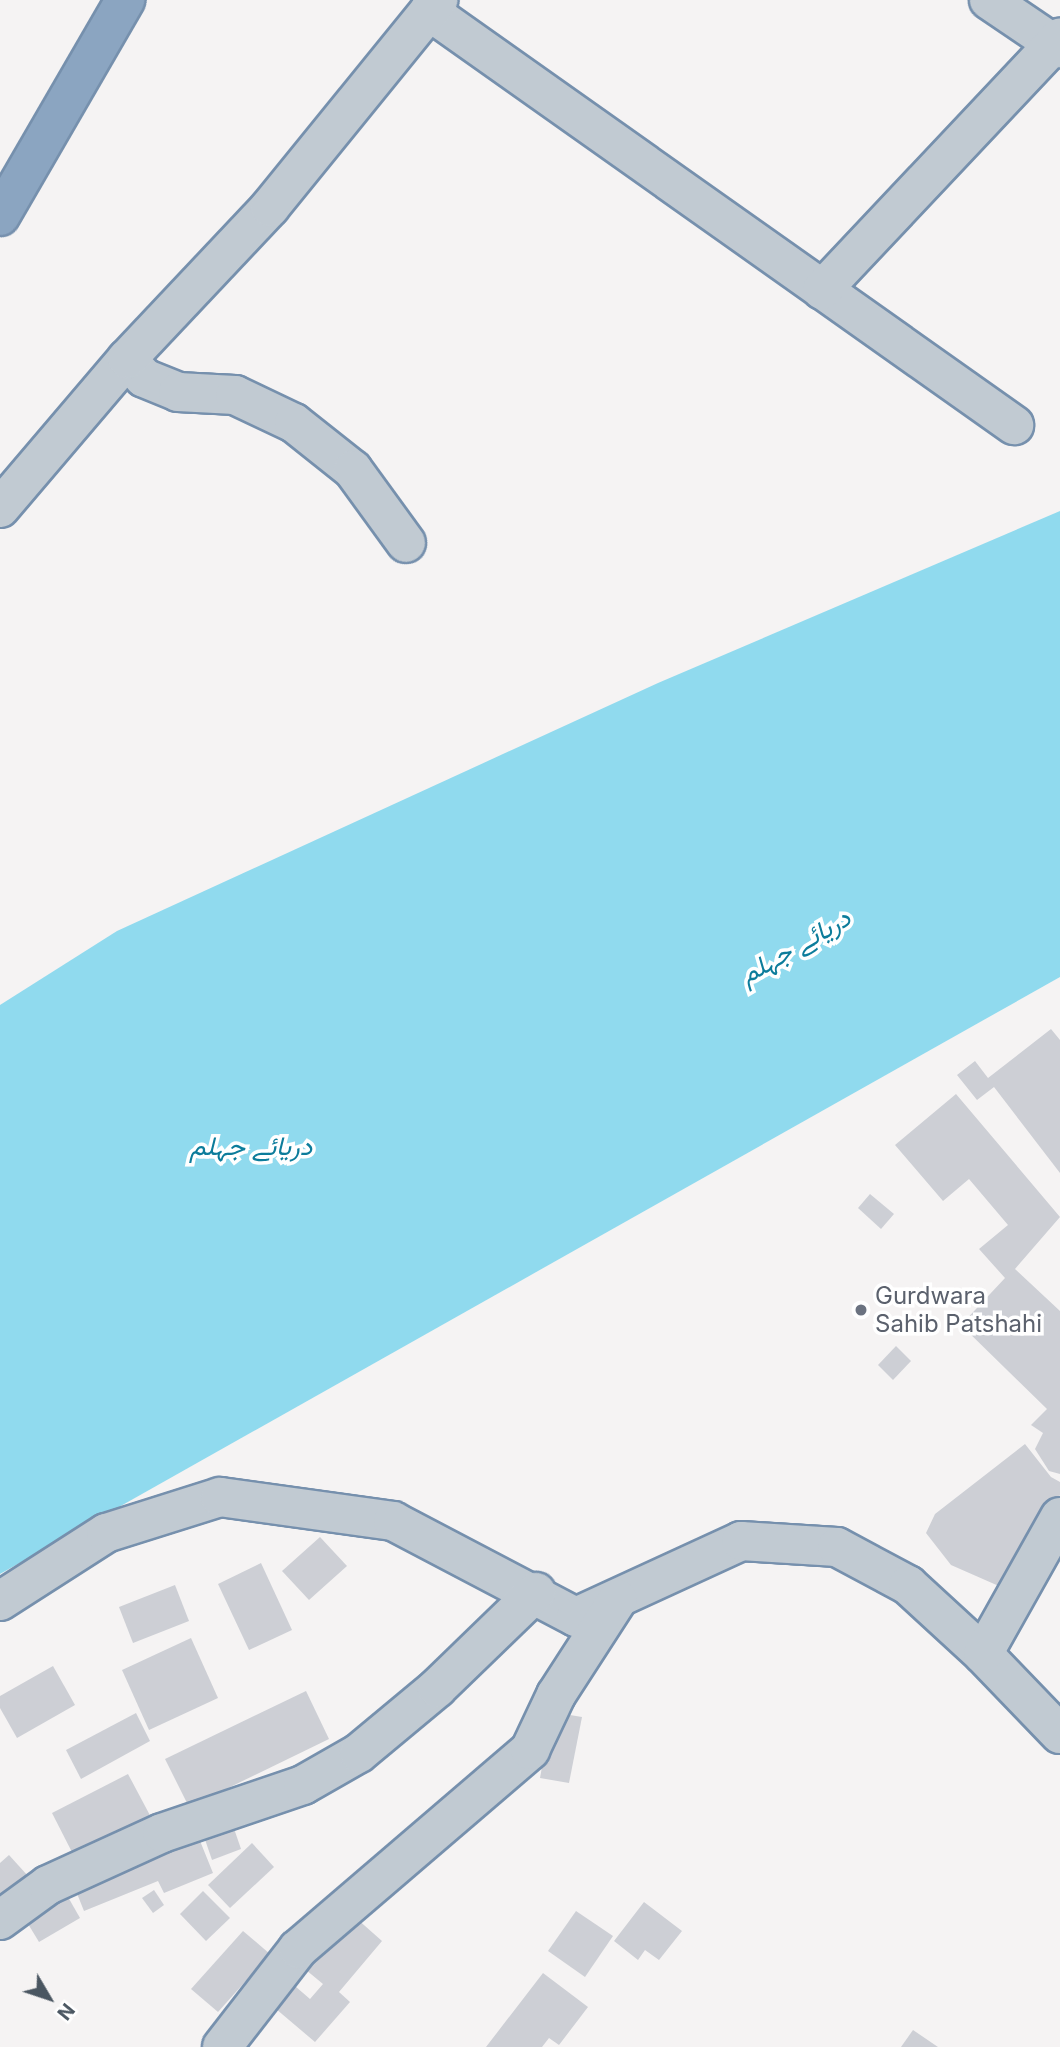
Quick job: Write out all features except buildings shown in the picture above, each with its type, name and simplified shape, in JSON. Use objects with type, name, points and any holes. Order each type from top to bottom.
[{"type":"highway","points":[[0,216],[125,0]]},
{"type":"street","points":[[822,290],[1058,43],[989,0]]},
{"type":"street","points":[[0,508],[127,359],[270,207],[433,6],[822,290],[1014,425]]},
{"type":"street","points":[[127,359],[145,378],[178,393],[235,395],[295,423],[353,470],[406,543]]},
{"type":"street","points":[[0,1601],[106,1534],[220,1497],[393,1521],[536,1592],[576,1617],[741,1541],[837,1547],[908,1585],[984,1654],[1060,1734]]},
{"type":"street","points":[[984,1654],[1060,1517]]},
{"type":"street","points":[[0,1920],[48,1885],[162,1833],[303,1785],[359,1753],[437,1688],[536,1592]]},
{"type":"street","points":[[222,2047],[298,1949],[530,1751],[556,1695],[618,1599]]},
{"type":"water","name":"دریائے جہلم","points":[[1060,511],[1060,977],[0,1574],[0,1005],[117,931],[658,683]]},
{"type":"place","name":"Gurdwara Sahib Patshahi","points":[[861,1310]]}]
